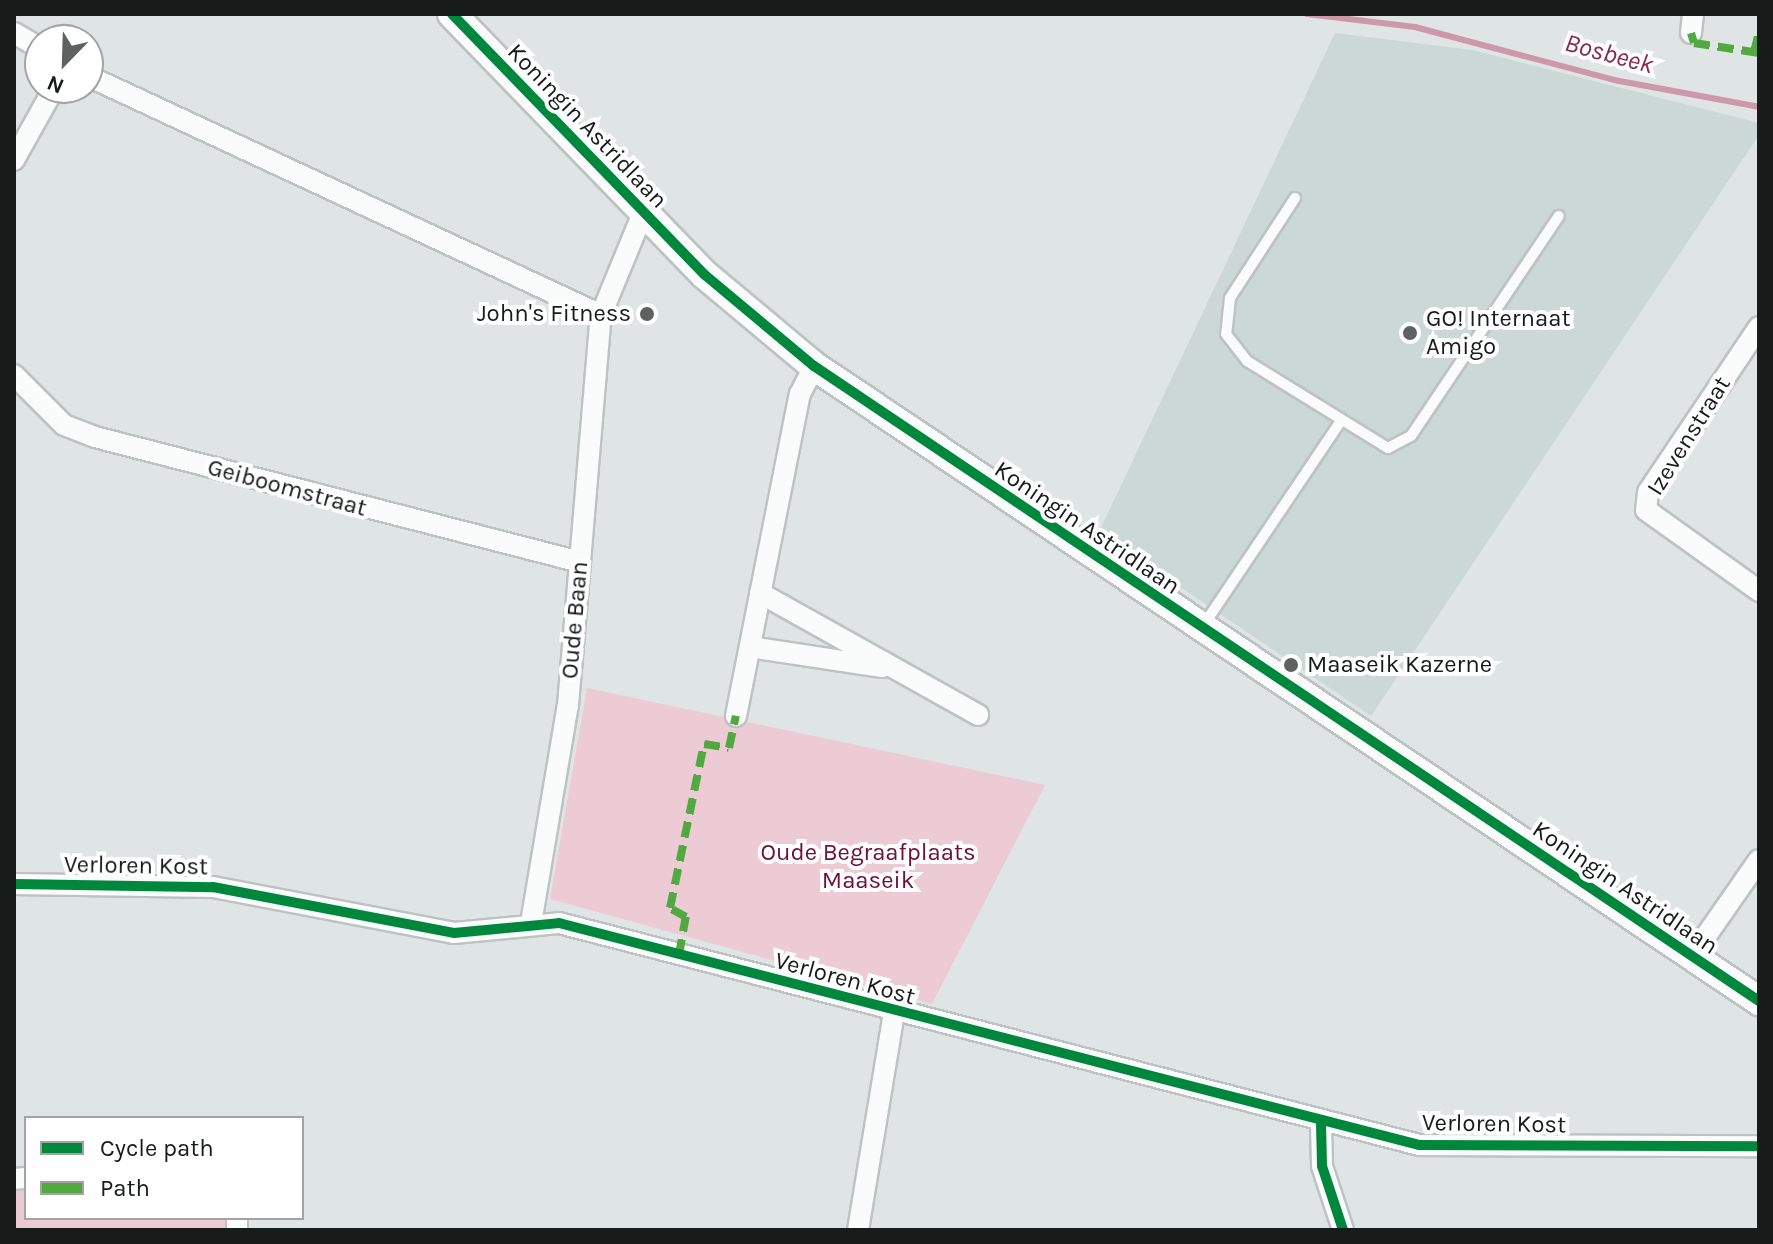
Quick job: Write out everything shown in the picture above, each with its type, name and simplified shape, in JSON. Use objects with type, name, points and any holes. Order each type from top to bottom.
[{"type":"main road","name":"Koningin Astridlaan","points":[[452,14],[643,213],[814,366],[1201,629],[1759,1001]]},
{"type":"street","points":[[104,83],[601,315]]},
{"type":"street","points":[[14,160],[45,104]]},
{"type":"street","name":"Oude Baan","points":[[531,923],[568,705],[601,315],[643,213]]},
{"type":"street","name":"Izevenstraat","points":[[1759,327],[1648,492],[1646,510],[1759,591]]},
{"type":"street","points":[[736,716],[800,394],[814,366]]},
{"type":"street","name":"Geiboomstraat","points":[[14,375],[64,425],[95,437],[580,562]]},
{"type":"street","points":[[760,593],[882,667],[978,715]]},
{"type":"street","points":[[750,647],[882,667]]},
{"type":"street","points":[[1692,956],[1759,860]]},
{"type":"street","name":"Verloren Kost","points":[[14,884],[213,887],[454,933],[531,923],[559,923],[1321,1124],[1419,1145],[1759,1146]]},
{"type":"street","points":[[858,1230],[894,1012]]},
{"type":"street","points":[[1321,1124],[1322,1166],[1343,1230]]},
{"type":"lane","points":[[1295,198],[1230,298],[1226,334],[1247,361],[1340,422],[1388,448],[1404,443],[1559,216]]},
{"type":"lane","points":[[1201,629],[1340,422]]},
{"type":"shaded area","name":"GO! Internaat Amigo","points":[[1335,33],[1472,50],[1759,123],[1759,135],[1371,716],[1099,532]]},
{"type":"green space","name":"Oude Begraafplaats Maaseik","points":[[587,688],[1045,785],[932,1004],[550,899]]},
{"type":"green space","points":[[14,1188],[24,1188],[24,1220],[231,1220],[231,1230],[14,1230]]},
{"type":"waterway","name":"Bosbeek","points":[[1307,14],[1415,27],[1614,80],[1759,107]]},
{"type":"marked path","points":[[1754,52],[1759,32]]},
{"type":"marked path","points":[[1691,33],[1694,43],[1759,53]]},
{"type":"marked path","points":[[679,955],[686,917],[670,908],[704,744],[729,748],[736,716]]},
{"type":"cycle path","points":[[452,14],[705,275],[814,366],[1759,1001]]},
{"type":"cycle path","points":[[14,884],[213,887],[454,933],[559,923],[1419,1145],[1759,1146]]},
{"type":"cycle path","points":[[1321,1124],[1322,1166],[1343,1230]]},
{"type":"place","name":"John's Fitness","points":[[647,314]]},
{"type":"place","name":"GO! Internaat Amigo","points":[[1410,333]]},
{"type":"place","name":"Maaseik Kazerne","points":[[1291,665]]}]
